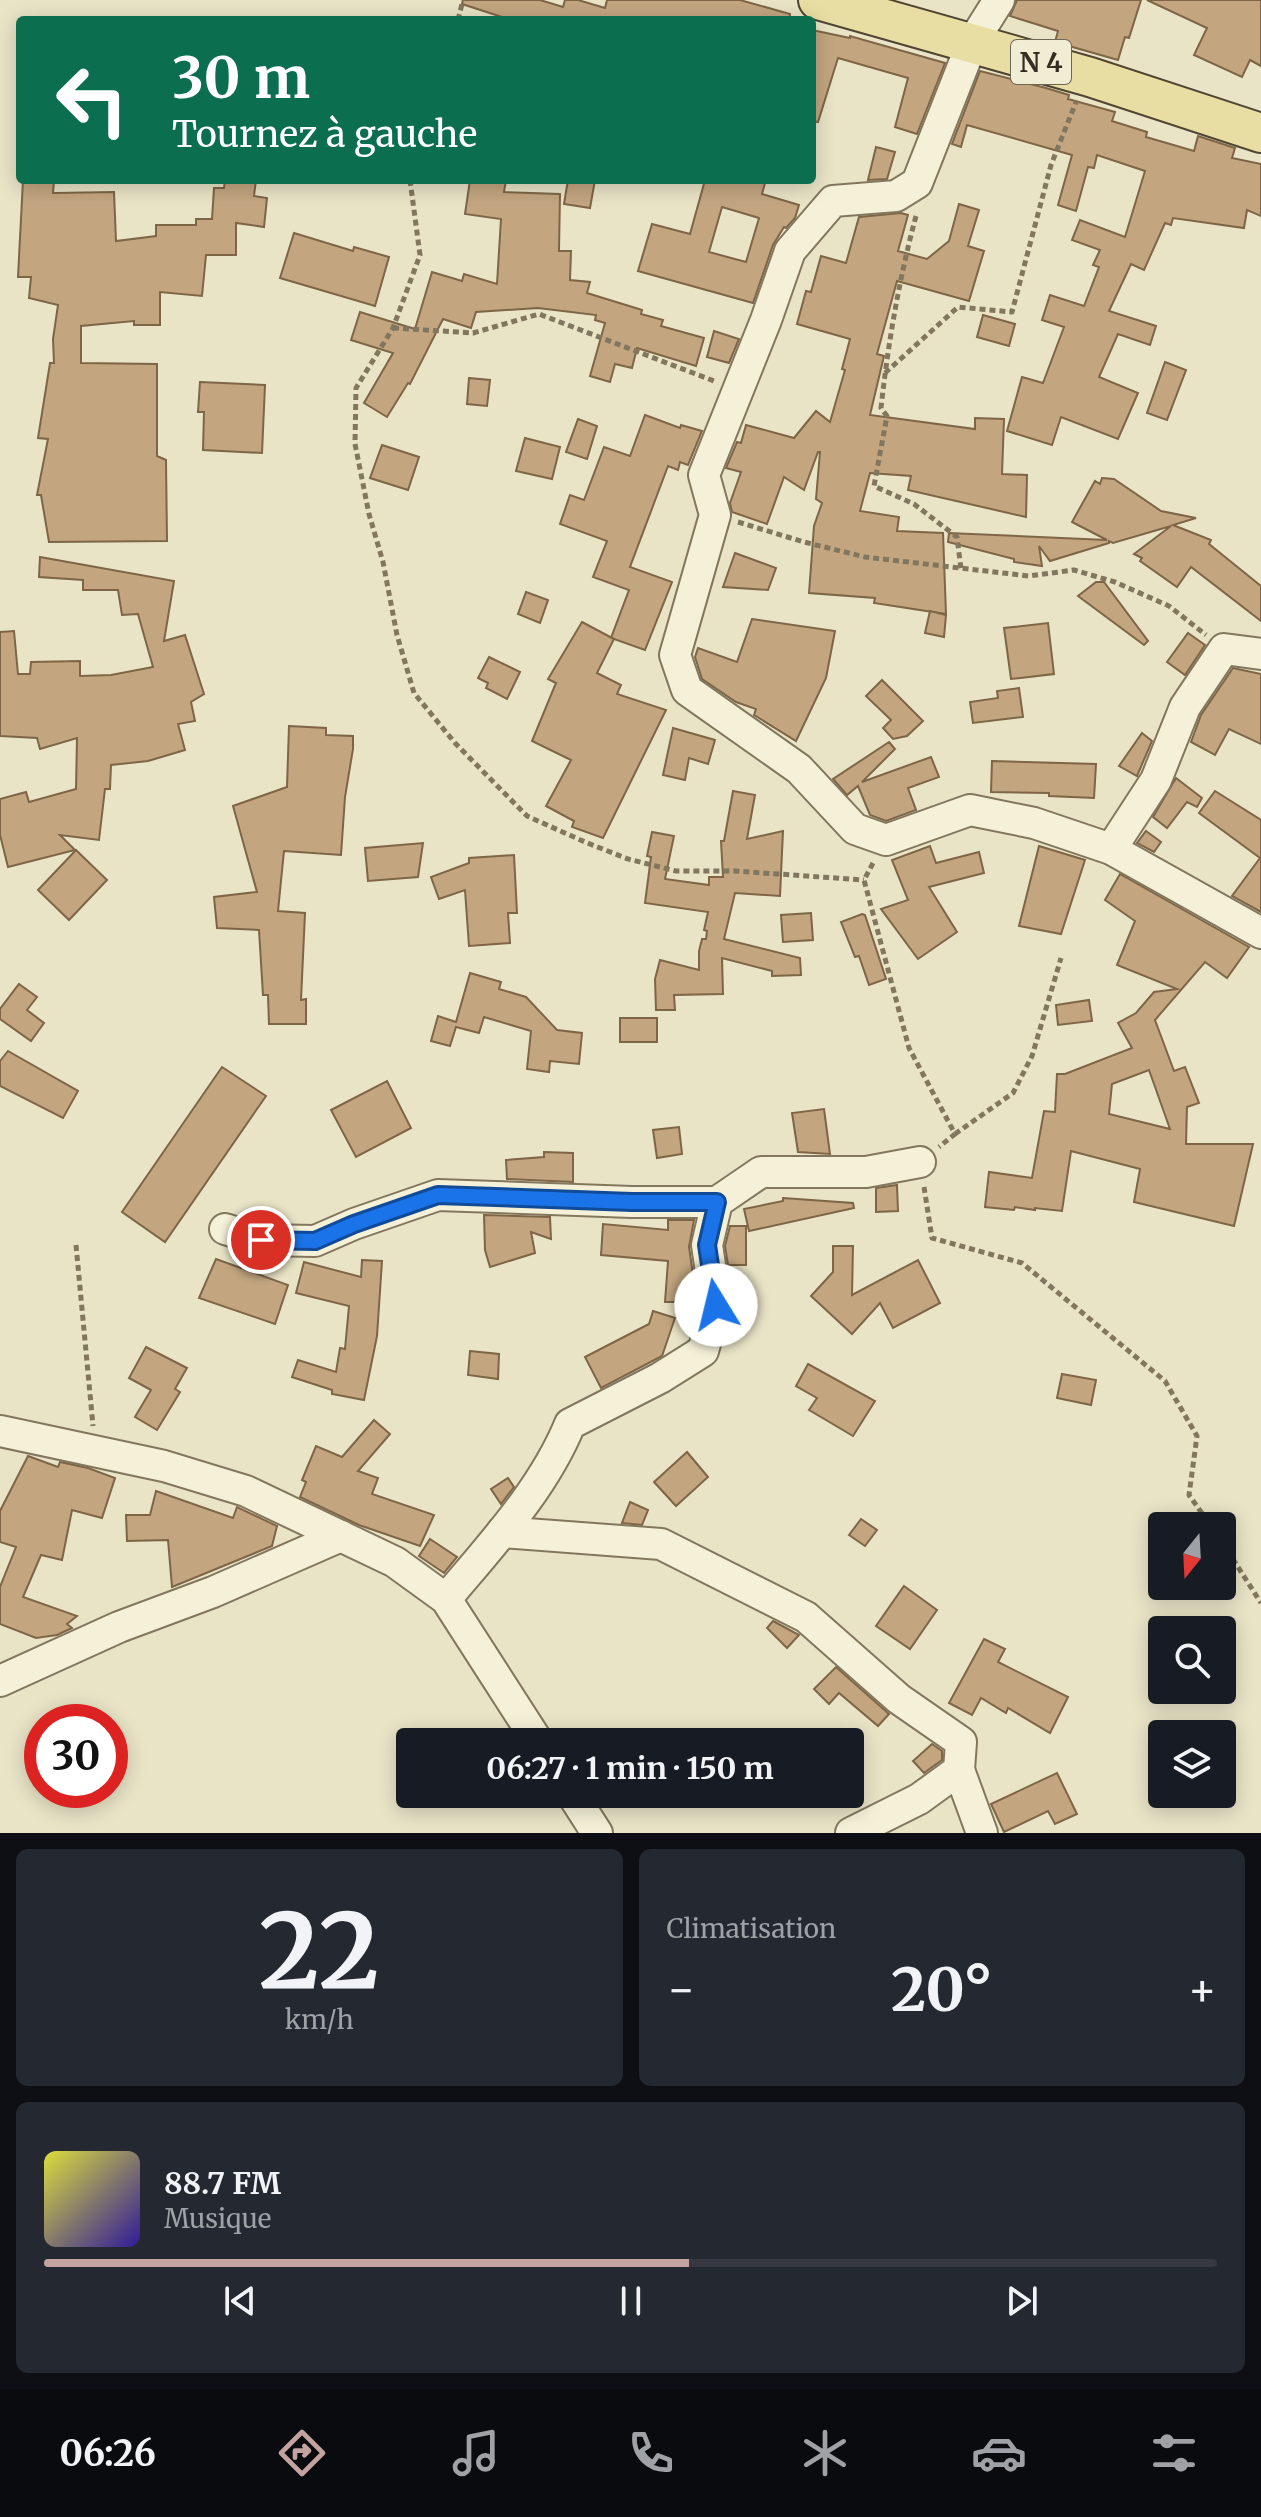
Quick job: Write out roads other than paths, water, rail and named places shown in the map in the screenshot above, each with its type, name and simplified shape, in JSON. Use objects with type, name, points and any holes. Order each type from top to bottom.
[{"type":"main road","name":"N 4","points":[[818,0],[1090,77],[1261,133]]},
{"type":"street","points":[[999,0],[972,43],[917,183],[896,196],[833,201],[790,251],[704,475],[715,515],[675,655],[687,690],[799,769],[855,829],[886,840],[970,810],[1034,823],[1111,849],[1261,933]]},
{"type":"street","points":[[1111,849],[1156,780],[1185,707],[1224,649],[1261,654]]},
{"type":"street","points":[[225,1229],[261,1240],[315,1241],[438,1195],[717,1202],[761,1172],[866,1172],[920,1162]]},
{"type":"street","points":[[446,1599],[502,1532],[560,1448],[570,1424],[660,1378],[703,1351],[716,1305],[707,1245],[717,1202]]},
{"type":"street","points":[[0,1431],[164,1466],[246,1491],[395,1562],[446,1599],[529,1728]]},
{"type":"street","points":[[502,1532],[661,1544],[806,1617],[899,1699],[961,1742],[959,1770],[982,1833]]},
{"type":"street","points":[[0,1681],[119,1627],[213,1592],[341,1536]]},
{"type":"street","points":[[851,1833],[919,1799],[959,1770]]},
{"type":"street","points":[[581,1808],[597,1833]]}]
